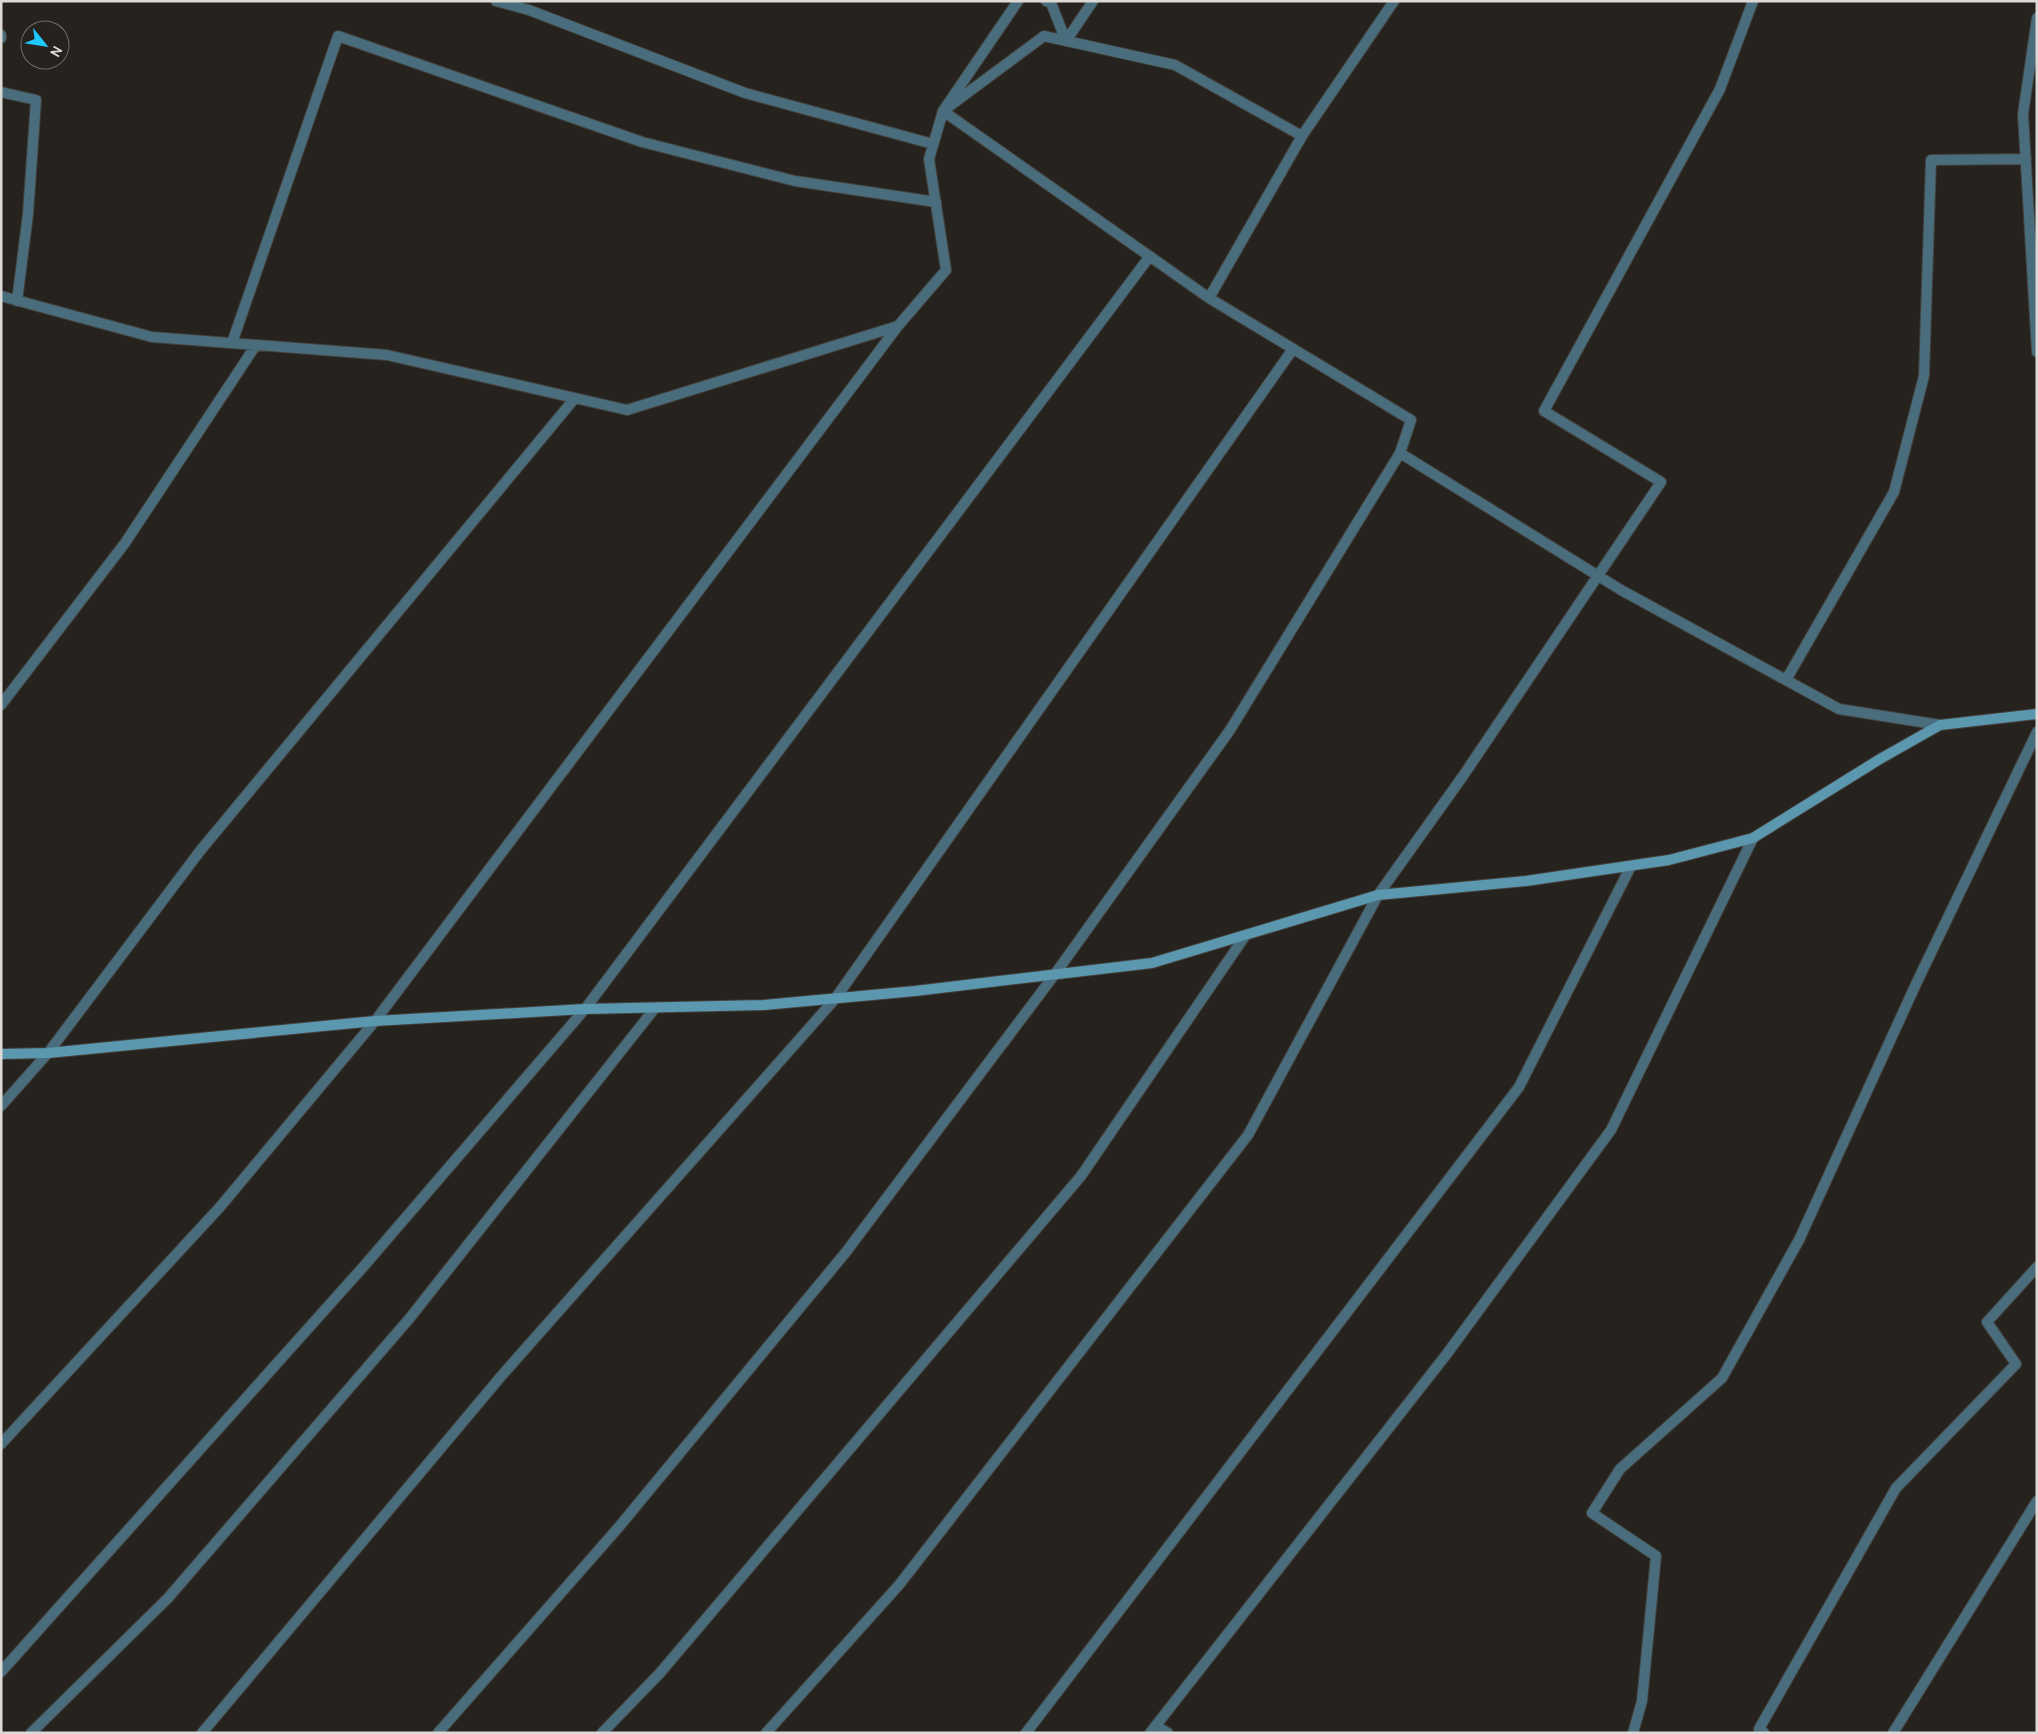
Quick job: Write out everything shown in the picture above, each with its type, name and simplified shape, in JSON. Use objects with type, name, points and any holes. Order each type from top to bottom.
[{"type":"main road","points":[[1,1054],[48,1053],[375,1021],[586,1009],[764,1005],[835,999],[1152,963],[1378,895],[1526,881],[1631,866],[1670,860],[1753,838],[1880,758],[1940,725],[2037,714]]},
{"type":"street","points":[[496,1],[529,10],[745,93],[933,144]]},
{"type":"street","points":[[1,1444],[220,1208],[375,1021],[898,326],[946,270],[929,159],[933,144],[943,111],[1018,1]]},
{"type":"street","points":[[1046,1],[1051,3],[1066,41]]},
{"type":"street","points":[[1066,41],[1092,1]]},
{"type":"street","points":[[1209,298],[1302,136],[1394,1]]},
{"type":"street","points":[[766,1733],[899,1585],[1248,1135],[1378,895],[1463,776],[1597,574],[1661,482],[1544,411],[1720,89],[1753,1]]},
{"type":"street","points":[[2037,18],[2023,114],[2037,352]]},
{"type":"street","points":[[232,343],[338,36],[642,142],[795,181],[936,202]]},
{"type":"street","points":[[943,111],[1044,36],[1175,64],[1302,136]]},
{"type":"street","points":[[1,92],[36,100],[28,214],[17,300]]},
{"type":"street","points":[[438,1733],[618,1528],[846,1252],[1055,974],[1230,730],[1400,453],[1411,420],[1209,298],[943,111]]},
{"type":"street","points":[[1786,680],[1894,492],[1924,376],[1932,160],[2026,159]]},
{"type":"street","points":[[1,1672],[364,1266],[586,1009],[1150,256]]},
{"type":"street","points":[[1,296],[152,336],[387,354],[627,410],[898,326]]},
{"type":"street","points":[[1,705],[126,543],[256,345]]},
{"type":"street","points":[[202,1733],[503,1374],[835,999],[1293,349]]},
{"type":"street","points":[[1,1106],[48,1053],[200,851],[575,398]]},
{"type":"street","points":[[1400,453],[1597,574],[1839,709],[1940,725]]},
{"type":"street","points":[[1633,1733],[1642,1701],[1656,1556],[1592,1513],[1620,1469],[1722,1378],[1799,1240],[1916,984],[2037,732]]},
{"type":"street","points":[[1168,1733],[1153,1729],[1446,1354],[1611,1130],[1753,838]]},
{"type":"street","points":[[1026,1733],[1519,1087],[1631,866]]},
{"type":"street","points":[[602,1733],[660,1673],[1081,1176],[1245,936]]},
{"type":"street","points":[[31,1733],[168,1598],[383,1350],[655,1008]]},
{"type":"street","points":[[1764,1733],[1759,1729],[1896,1488],[2016,1364],[1987,1322],[2037,1267]]},
{"type":"street","points":[[1893,1733],[2037,1500]]}]
